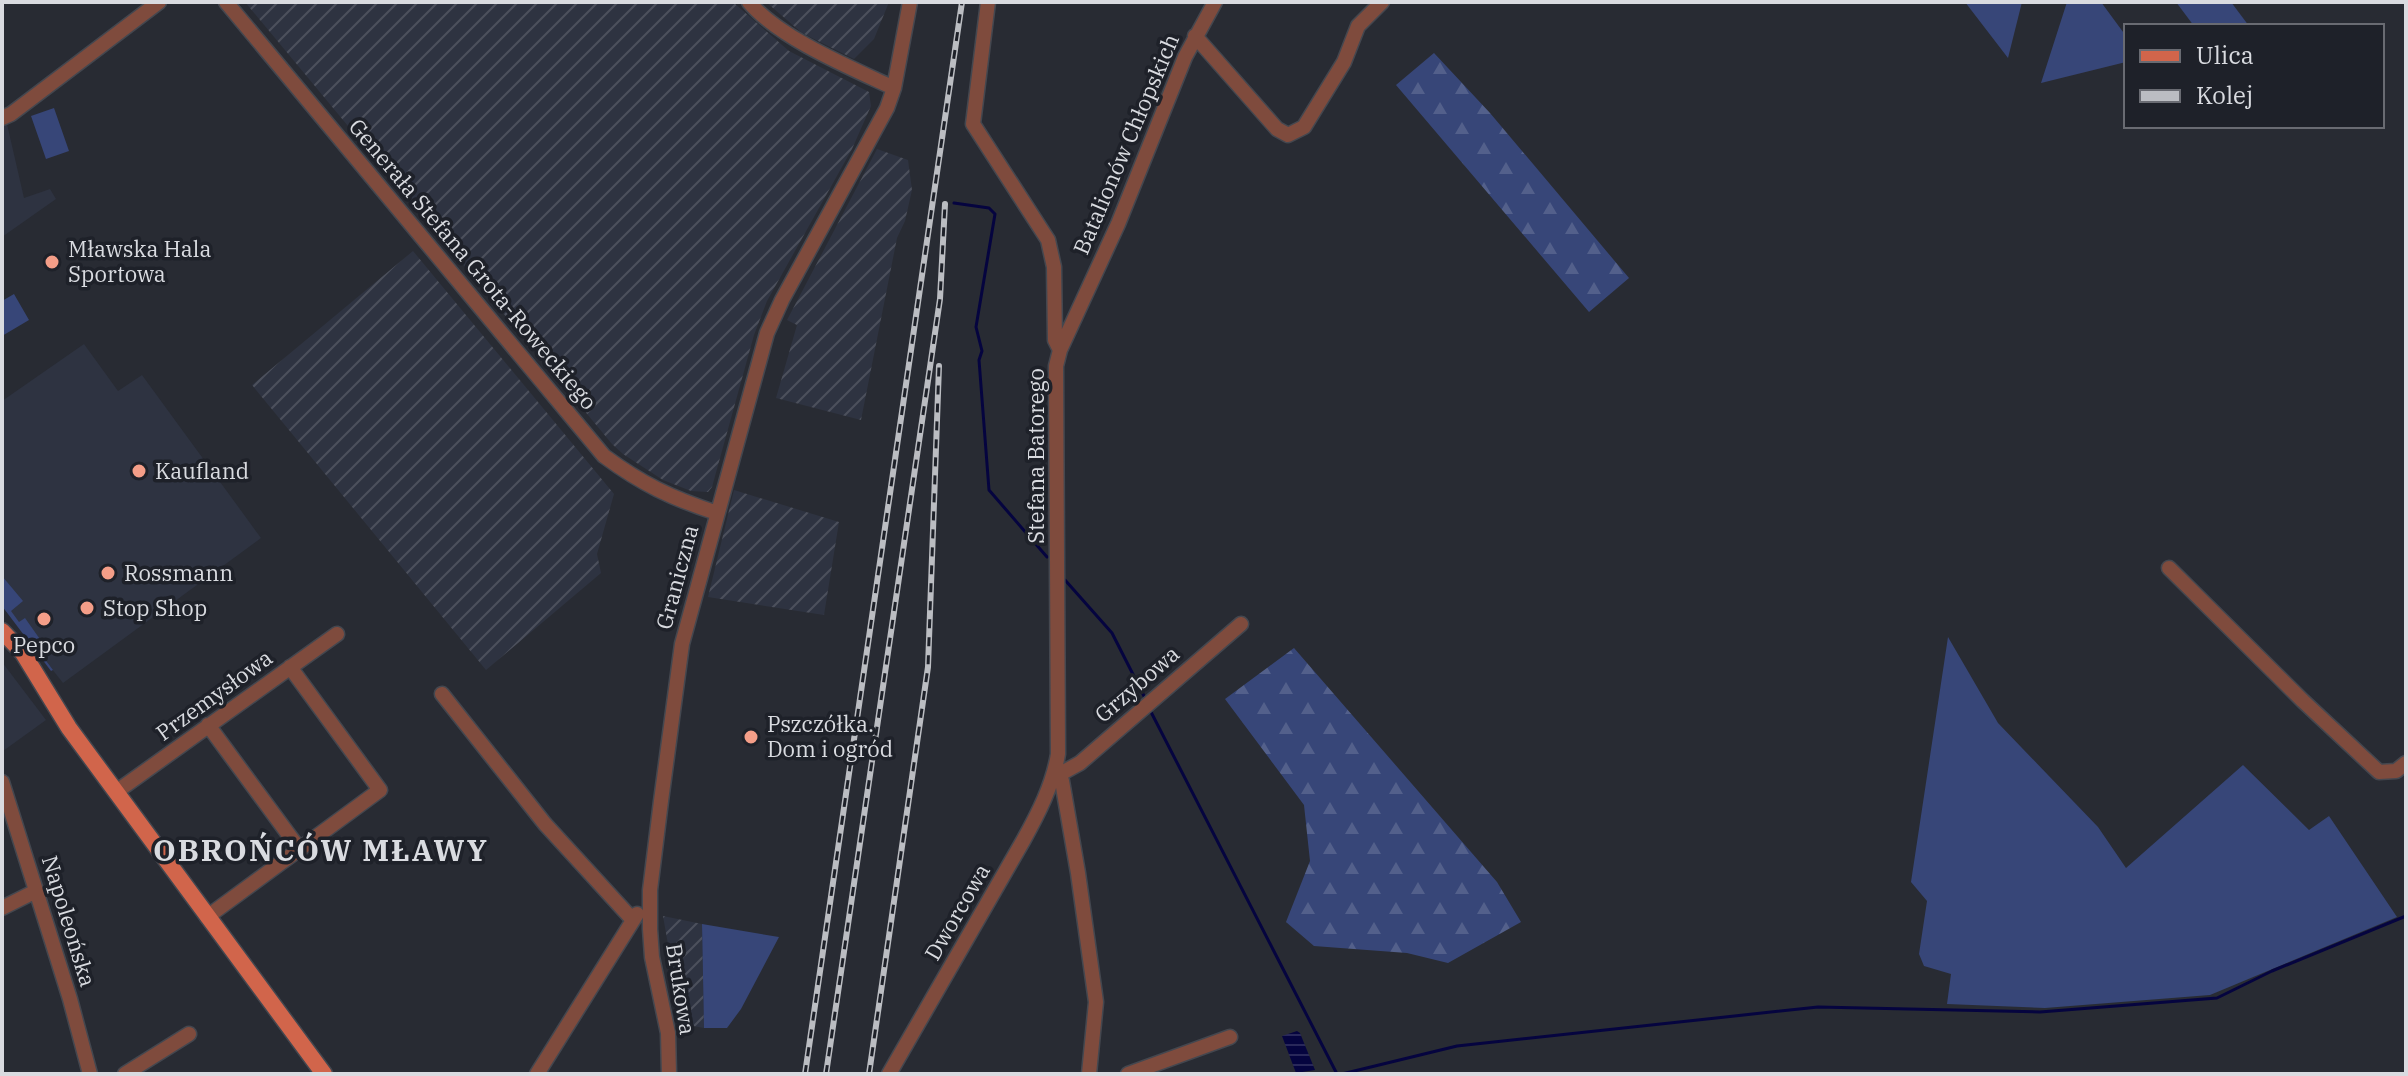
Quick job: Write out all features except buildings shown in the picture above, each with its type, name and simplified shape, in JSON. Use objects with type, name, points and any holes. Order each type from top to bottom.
[{"type":"main road","points":[[5,637],[23,653],[69,728],[324,1074]]},
{"type":"street","points":[[2,118],[159,2]]},
{"type":"street","name":"Generała Stefana Grota-Roweckiego","points":[[226,2],[604,456],[639,482],[717,513]]},
{"type":"street","points":[[749,2],[767,20],[803,42],[894,88]]},
{"type":"street","name":"Graniczna","points":[[649,912],[682,644],[767,333],[788,288],[887,108],[894,88],[910,2]]},
{"type":"street","name":"Stefana Batorego","points":[[988,2],[973,124],[1048,240],[1054,267],[1055,340],[1060,350],[1056,366],[1058,771],[1078,873],[1096,1002],[1089,1074]]},
{"type":"street","name":"Batalionów Chłopskich","points":[[1060,350],[1118,224],[1195,36],[1215,2]]},
{"type":"street","points":[[1195,36],[1277,129],[1288,135],[1294,134],[1311,117],[1344,62],[1358,26],[1382,2]]},
{"type":"street","points":[[1055,295],[1080,304]]},
{"type":"street","points":[[2169,568],[2379,772],[2396,771],[2406,763]]},
{"type":"street","name":"Grzybowa","points":[[1058,771],[1080,763],[1241,624]]},
{"type":"street","name":"Przemysłowa","points":[[116,792],[337,634]]},
{"type":"street","points":[[207,917],[380,790],[290,667]]},
{"type":"street","points":[[442,694],[545,824],[632,919]]},
{"type":"street","points":[[208,725],[300,850]]},
{"type":"street","name":"Dworcowa","points":[[889,1074],[1038,814],[1058,771]]},
{"type":"street","name":"Napoleońska","points":[[2,782],[70,999],[90,1074]]},
{"type":"street","points":[[1038,814],[1047,810],[1067,810]]},
{"type":"street","points":[[2,908],[36,891]]},
{"type":"street","points":[[537,1074],[632,919],[649,912]]},
{"type":"street","name":"Brukowa","points":[[649,912],[652,957],[668,1033],[669,1074]]},
{"type":"street","points":[[125,1074],[189,1034]]},
{"type":"street","points":[[1128,1074],[1230,1037]]},
{"type":"shaded area","points":[[245,2],[733,2],[789,51],[869,92],[871,106],[852,149],[767,301],[708,492],[691,491],[663,480],[612,444]]},
{"type":"shaded area","points":[[766,2],[889,2],[874,39],[854,59],[802,33]]},
{"type":"shaded area","points":[[7,124],[24,198],[50,189],[56,199],[2,237],[2,125]]},
{"type":"shaded area","points":[[877,149],[908,160],[912,190],[905,221],[897,238],[861,420],[776,398],[797,325],[787,320]]},
{"type":"shaded area","points":[[413,251],[614,494],[597,554],[601,573],[486,670],[252,385]]},
{"type":"shaded area","points":[[84,344],[118,391],[142,375],[261,538],[63,683],[2,606],[2,401]]},
{"type":"shaded area","points":[[734,490],[839,522],[824,615],[708,597]]},
{"type":"shaded area","points":[[2,662],[46,720],[3,751],[2,747]]},
{"type":"shaded area","points":[[663,916],[702,924],[704,1028],[682,1024]]},
{"type":"shaded area","points":[[1297,1031],[1315,1070],[1296,1073],[1282,1036]]},
{"type":"green space","points":[[1965,2],[2022,2],[2008,58]]},
{"type":"green space","points":[[2067,2],[2101,2],[2124,33],[2124,62],[2041,83]]},
{"type":"green space","points":[[2176,2],[2231,2],[2248,24],[2192,24]]},
{"type":"green space","points":[[1434,53],[1490,113],[1629,278],[1589,312],[1396,85]]},
{"type":"green space","points":[[54,108],[69,151],[46,159],[31,116]]},
{"type":"green space","points":[[14,294],[29,320],[2,336],[2,301]]},
{"type":"green space","points":[[2,576],[23,601],[11,611],[19,622],[25,618],[49,652],[44,658],[53,670],[2,606]]},
{"type":"green space","points":[[1948,637],[1998,723],[2098,827],[2126,868],[2243,765],[2309,830],[2329,816],[2397,917],[2210,995],[2045,1008],[1947,1004],[1951,974],[1924,966],[1919,954],[1927,901],[1911,882]]},
{"type":"green space","points":[[1294,648],[1497,882],[1521,922],[1448,963],[1407,953],[1314,946],[1286,922],[1310,861],[1304,805],[1225,699]]},
{"type":"green space","points":[[702,924],[779,937],[741,1009],[727,1028],[704,1028]]},
{"type":"waterway","points":[[954,203],[989,208],[995,214],[976,327],[982,351],[979,360],[989,490],[1047,557]]},
{"type":"waterway","points":[[1065,580],[1112,633],[1145,698]]},
{"type":"waterway","points":[[1151,712],[1337,1074]]},
{"type":"waterway","points":[[1342,1074],[1457,1046],[1818,1007],[2040,1012],[2217,998],[2272,971],[2406,916]]},
{"type":"railway","points":[[805,1074],[962,2]]},
{"type":"railway","points":[[826,1074],[940,299],[945,204]]},
{"type":"railway","points":[[869,1074],[928,667],[939,366]]},
{"type":"place","name":"Mławska Hala Sportowa","points":[[52,262]]},
{"type":"place","name":"Kaufland","points":[[139,471]]},
{"type":"place","name":"Rossmann","points":[[108,573]]},
{"type":"place","name":"Stop Shop","points":[[87,608]]},
{"type":"place","name":"Pepco","points":[[44,619]]},
{"type":"place","name":"Pszczółka. Dom i ogród","points":[[751,737]]},
{"type":"district","name":"OBROŃCÓW MŁAWY","points":[[321,851]]}]
